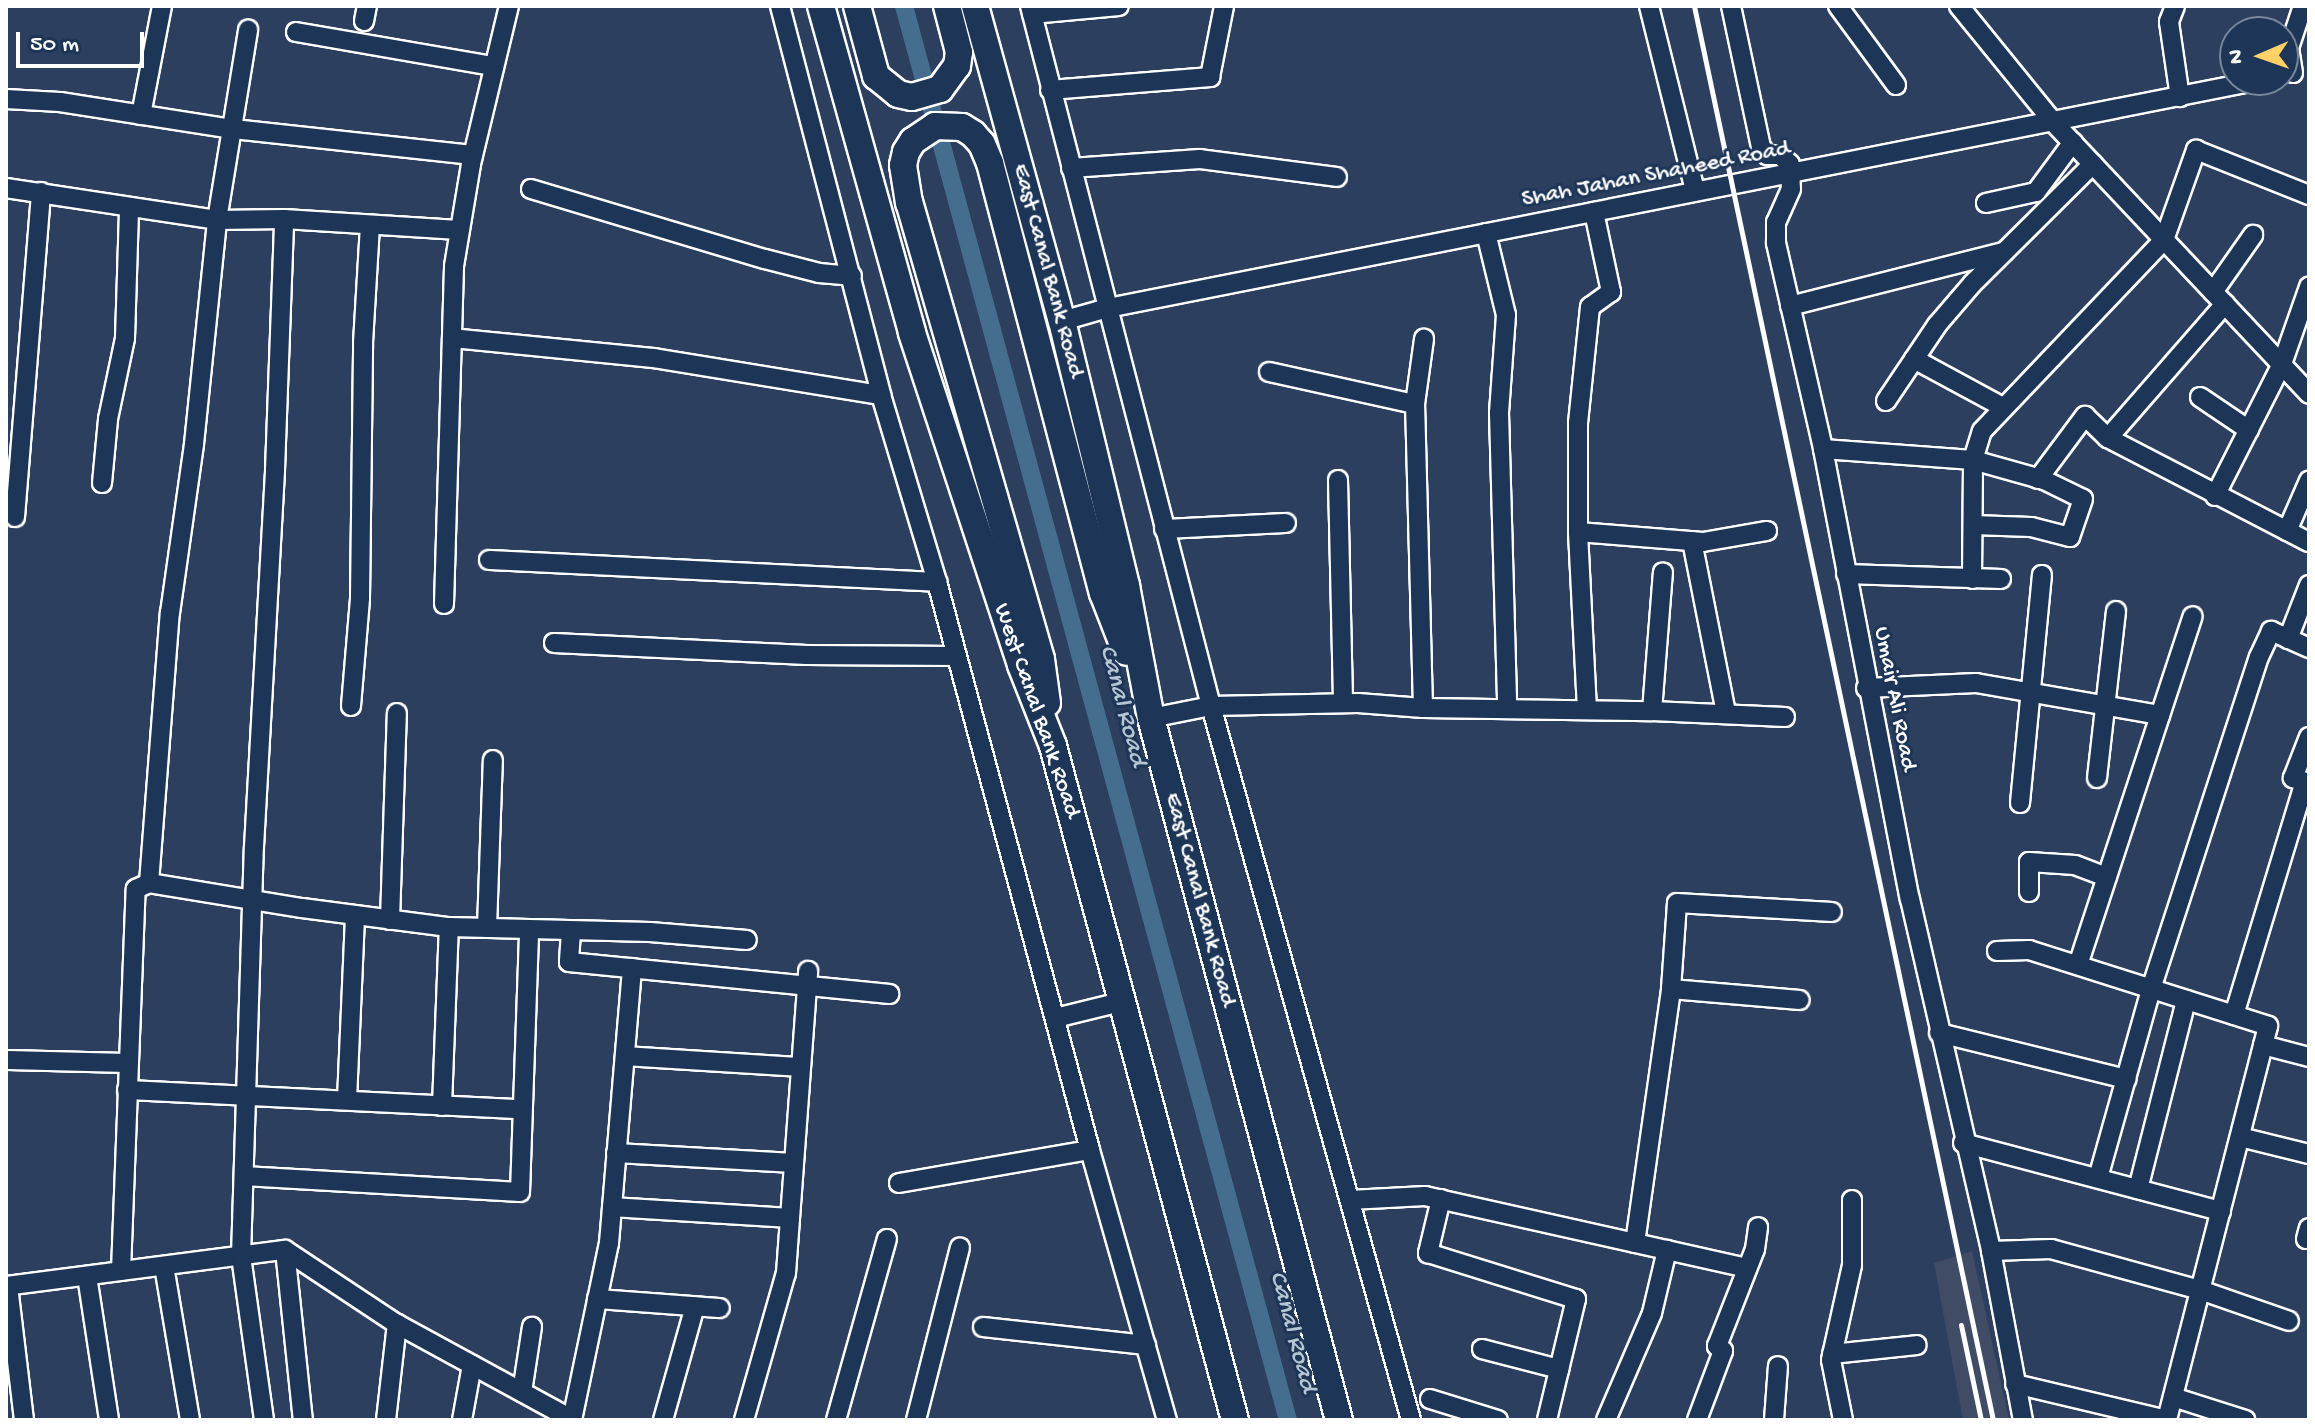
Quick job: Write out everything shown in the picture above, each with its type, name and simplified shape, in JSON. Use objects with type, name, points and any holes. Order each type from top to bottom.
[{"type":"highway","name":"West Canal Bank Road","points":[[821,6],[912,333],[990,574],[1053,746],[1235,1420]]},
{"type":"highway","points":[[857,6],[876,76],[898,94],[927,96],[950,79],[959,52],[947,6]]},
{"type":"highway","name":"East Canal Bank Road","points":[[975,6],[1062,321],[1126,586],[1151,718],[1339,1420]]},
{"type":"highway","points":[[1053,746],[1041,659],[909,203],[903,165],[913,141],[935,126],[962,127],[982,144],[995,178],[1103,593],[1151,718]]},
{"type":"street","points":[[141,115],[162,6]]},
{"type":"street","points":[[444,604],[452,338],[459,230],[473,155],[509,6]]},
{"type":"street","points":[[780,6],[881,395],[937,582],[1090,1150],[1167,1420]]},
{"type":"street","points":[[1119,6],[1031,10],[1211,706],[1411,1420]]},
{"type":"street","points":[[1050,90],[1210,77],[1224,6]]},
{"type":"street","points":[[1649,6],[1695,191]]},
{"type":"street","points":[[1731,6],[1761,147],[1767,155],[1785,157],[1791,173]]},
{"type":"street","points":[[1838,6],[1896,85]]},
{"type":"street","points":[[1959,6],[2054,123],[2309,394]]},
{"type":"street","points":[[2175,6],[2169,22],[2180,97]]},
{"type":"street","points":[[149,883],[170,613],[194,444],[217,220],[248,30]]},
{"type":"street","points":[[296,32],[493,66]]},
{"type":"street","name":"Shah Jahan Shaheed Road","points":[[1062,321],[1108,308],[2219,89]]},
{"type":"street","points":[[6,99],[60,102],[233,129],[473,155]]},
{"type":"street","points":[[1986,203],[2036,192],[2073,142]]},
{"type":"street","points":[[1972,579],[1973,460],[1982,431],[2001,406],[2164,240],[2196,150],[2309,195]]},
{"type":"street","points":[[1071,168],[1200,159],[1337,177]]},
{"type":"street","points":[[1886,401],[1937,325],[2004,252],[2093,164]]},
{"type":"street","name":"Umair Ali Road","points":[[1791,173],[1791,189],[1775,232],[1823,449],[1866,688],[1963,1143],[1991,1251],[2023,1420]]},
{"type":"street","points":[[6,188],[217,220],[284,219],[459,230]]},
{"type":"street","points":[[531,189],[765,259],[819,273],[852,276]]},
{"type":"street","points":[[15,517],[41,192]]},
{"type":"street","points":[[102,483],[108,419],[125,338],[129,208]]},
{"type":"street","points":[[1587,710],[1578,532],[1578,423],[1590,307],[1611,292],[1594,212]]},
{"type":"street","points":[[264,1420],[241,1256],[253,898],[284,219]]},
{"type":"street","points":[[351,706],[360,598],[363,343],[370,226]]},
{"type":"street","points":[[1486,233],[1506,315],[1499,413],[1507,707]]},
{"type":"street","points":[[2108,438],[2219,298],[2253,235]]},
{"type":"street","points":[[1790,306],[2004,252]]},
{"type":"street","points":[[2215,496],[2282,364],[2309,287]]},
{"type":"street","points":[[452,338],[654,358],[881,395]]},
{"type":"street","points":[[1423,708],[1415,404],[1424,339]]},
{"type":"street","points":[[1914,359],[2001,406]]},
{"type":"street","points":[[1269,372],[1415,404]]},
{"type":"street","points":[[2200,397],[2249,430]]},
{"type":"street","points":[[2038,479],[2085,416],[2108,438],[2309,542]]},
{"type":"street","points":[[1823,449],[1973,460],[2038,479],[2083,499],[2070,537],[2031,527],[1973,525]]},
{"type":"street","points":[[1338,480],[1343,703]]},
{"type":"street","points":[[2287,531],[2309,481]]},
{"type":"street","points":[[1164,529],[1286,523]]},
{"type":"street","points":[[1578,532],[1692,541],[1767,531]]},
{"type":"street","points":[[1692,541],[1726,713]]},
{"type":"street","points":[[489,560],[937,582]]},
{"type":"street","points":[[1652,711],[1663,572]]},
{"type":"street","points":[[1846,574],[2001,579]]},
{"type":"street","points":[[2020,803],[2042,575]]},
{"type":"street","points":[[2288,639],[2309,585]]},
{"type":"street","points":[[2097,778],[2116,611]]},
{"type":"street","points":[[2078,965],[2193,616]]},
{"type":"street","points":[[2098,1178],[2151,989],[2259,657],[2271,631],[2309,648]]},
{"type":"street","points":[[554,643],[807,655],[957,656]]},
{"type":"street","points":[[1866,688],[1976,683],[2160,715]]},
{"type":"street","points":[[1151,718],[1211,706],[1343,703],[1423,708],[1507,707],[1785,717]]},
{"type":"street","points":[[390,920],[397,713]]},
{"type":"street","points":[[2234,1015],[2305,782],[2293,778],[2309,737]]},
{"type":"street","points":[[487,928],[493,760]]},
{"type":"street","points":[[2029,892],[2029,862],[2075,865],[2107,877]]},
{"type":"street","points":[[121,1271],[136,889],[149,883],[449,927],[529,932],[650,932],[747,940]]},
{"type":"street","points":[[1635,1243],[1671,989],[1677,903],[1832,912]]},
{"type":"street","points":[[347,1100],[355,915]]},
{"type":"street","points":[[442,1106],[449,927]]},
{"type":"street","points":[[244,1176],[520,1192],[529,932]]},
{"type":"street","points":[[571,932],[569,962],[807,978],[889,994]]},
{"type":"street","points":[[1997,951],[2029,950],[2268,1026],[2167,1420],[2015,1384]]},
{"type":"street","points":[[24,1420],[7,1286],[285,1250],[397,1324],[573,1420],[612,1207],[632,968]]},
{"type":"street","points":[[744,1420],[786,1273],[807,978]]},
{"type":"street","points":[[1671,989],[1800,1000]]},
{"type":"street","points":[[2138,1189],[2186,1000]]},
{"type":"street","points":[[1055,1018],[1124,1001]]},
{"type":"street","points":[[1939,1033],[2126,1079]]},
{"type":"street","points":[[2263,1045],[2309,1057]]},
{"type":"street","points":[[625,1056],[801,1067]]},
{"type":"street","points":[[6,1060],[128,1063]]},
{"type":"street","points":[[127,1090],[522,1109]]},
{"type":"street","points":[[2240,1137],[2309,1154]]},
{"type":"street","points":[[1963,1143],[2221,1211]]},
{"type":"street","points":[[899,1183],[1090,1150]]},
{"type":"street","points":[[616,1153],[794,1163]]},
{"type":"street","points":[[1350,1200],[1425,1196],[1747,1268]]},
{"type":"street","points":[[1441,1199],[1428,1253],[1576,1299],[1547,1420]]},
{"type":"street","points":[[1843,1420],[1832,1354],[1852,1265],[1852,1200]]},
{"type":"street","points":[[612,1207],[790,1218]]},
{"type":"street","points":[[1697,1420],[1723,1351],[1717,1346],[1747,1268],[1758,1227]]},
{"type":"street","points":[[836,1420],[887,1239]]},
{"type":"street","points":[[916,1420],[960,1248]]},
{"type":"street","points":[[1991,1251],[2051,1249],[2200,1290],[2289,1321]]},
{"type":"street","points":[[285,1250],[303,1420]]},
{"type":"street","points":[[1606,1420],[1652,1313],[1667,1250]]},
{"type":"street","points":[[164,1266],[190,1420]]},
{"type":"street","points":[[87,1276],[109,1420]]},
{"type":"street","points":[[597,1299],[720,1308]]},
{"type":"street","points":[[663,1420],[695,1306]]},
{"type":"street","points":[[386,1420],[397,1324]]},
{"type":"street","points":[[522,1392],[532,1327]]},
{"type":"street","points":[[983,1327],[1146,1345]]},
{"type":"street","points":[[1832,1354],[1917,1345]]},
{"type":"street","points":[[1482,1349],[1559,1369]]},
{"type":"street","points":[[462,1420],[472,1365]]},
{"type":"street","points":[[1774,1420],[1778,1366]]},
{"type":"street","points":[[2173,1397],[2245,1420]]},
{"type":"street","points":[[1430,1399],[1498,1420]]},
{"type":"shaded area","points":[[1972,1251],[2009,1420],[1963,1420],[1934,1263]]},
{"type":"waterway","name":"Canal Road","points":[[904,6],[1288,1420]]},
{"type":"railway","points":[[1694,6],[1993,1420]]},
{"type":"railway","points":[[1961,1325],[1981,1420]]}]
